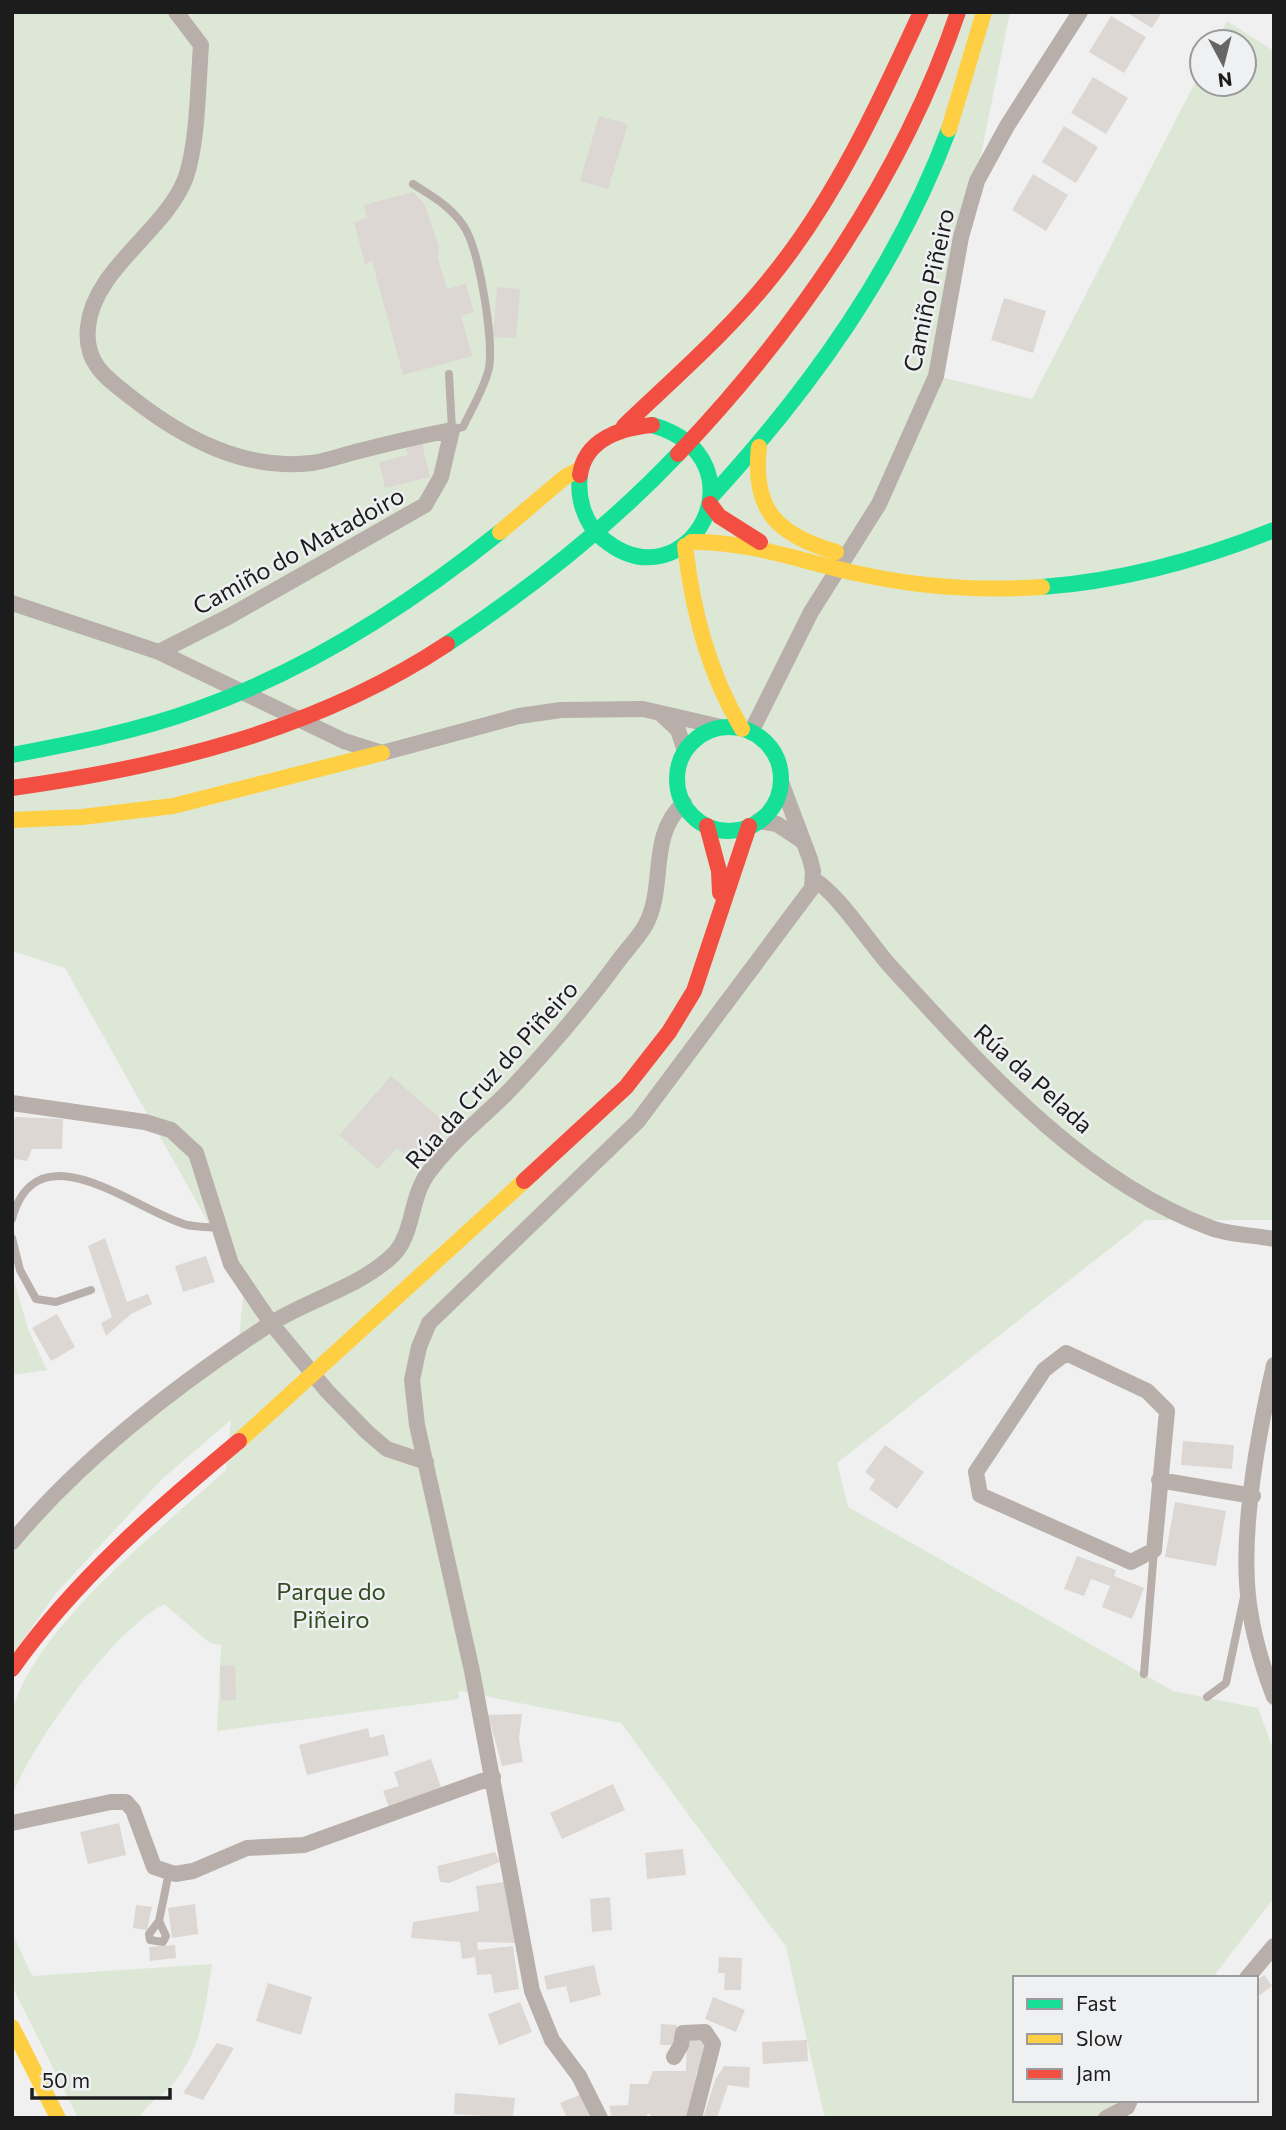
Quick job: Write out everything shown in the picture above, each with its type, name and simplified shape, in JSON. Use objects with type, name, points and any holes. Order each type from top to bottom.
[{"type":"main road","points":[[691,602],[670,575],[599,536],[590,525],[582,505],[580,469],[586,455],[596,443],[624,426],[714,342],[792,251],[876,110],[921,12]]},
{"type":"main road","points":[[12,788],[95,777],[161,762],[208,750],[307,715],[360,692],[419,660],[481,621],[575,552],[668,467],[781,338],[832,265],[901,146],[944,57],[958,12]]},
{"type":"main road","points":[[710,501],[759,447],[844,334],[903,233],[938,159],[964,88],[984,12]]},
{"type":"main road","points":[[12,1669],[41,1626],[97,1566],[299,1389],[626,1087],[669,1032],[695,991],[753,824],[776,800],[781,782],[774,752],[747,730],[726,704],[706,656],[691,602],[688,544],[704,523],[710,501],[705,464],[692,444],[675,431],[652,425],[624,426]]},
{"type":"main road","points":[[759,447],[757,489],[765,509],[786,532],[816,547],[899,567],[953,575],[996,589]]},
{"type":"main road","points":[[12,755],[155,723],[223,700],[319,656],[451,573],[565,477],[580,469]]},
{"type":"main road","points":[[710,501],[734,527],[773,549]]},
{"type":"main road","points":[[635,554],[657,556],[688,544],[714,540],[773,549],[809,561],[900,582],[996,589],[1066,587],[1147,573],[1222,552],[1274,530]]},
{"type":"main road","points":[[706,656],[710,702],[709,729]]},
{"type":"main road","points":[[747,730],[709,729],[685,751],[678,772],[684,803],[707,825],[728,830],[753,824]]},
{"type":"main road","points":[[12,820],[82,817],[173,806],[382,753]]},
{"type":"main road","points":[[707,825],[719,871],[721,896],[717,925]]},
{"type":"main road","points":[[12,2027],[58,2118]]},
{"type":"street","points":[[176,12],[201,45],[196,118],[186,177],[162,217],[101,289],[88,325],[89,356],[100,374],[168,426],[204,446],[271,463],[312,463],[452,430]]},
{"type":"street","name":"Camiño Piñeiro","points":[[747,730],[811,612],[879,504],[936,376],[961,237],[977,181],[1007,126],[1080,12]]},
{"type":"street","name":"Camiño do Matadoiro","points":[[159,652],[228,617],[425,505],[442,477],[452,430]]},
{"type":"street","points":[[12,603],[159,652],[344,741],[382,753],[519,716],[561,710],[621,708],[661,713],[709,729]]},
{"type":"street","points":[[661,713],[678,730],[685,751]]},
{"type":"street","points":[[600,2118],[579,2076],[552,2040],[532,1990],[493,1777],[426,1462],[412,1380],[419,1347],[429,1323],[638,1121],[803,902],[814,880],[781,782]]},
{"type":"street","name":"Rúa da Cruz do Piñeiro","points":[[12,1542],[36,1514],[122,1434],[216,1361],[271,1323],[353,1281],[395,1252],[405,1233],[413,1201],[427,1173],[507,1093],[588,1002],[645,926],[655,895],[661,842],[674,812],[684,803]]},
{"type":"street","points":[[753,824],[777,824],[803,842]]},
{"type":"street","name":"Rúa da Pelada","points":[[814,880],[831,892],[866,941],[973,1057],[1051,1130],[1153,1202],[1213,1229],[1274,1239]]},
{"type":"street","points":[[12,1103],[145,1122],[171,1130],[196,1153],[231,1264],[271,1323],[327,1391],[368,1433],[387,1449],[426,1462]]},
{"type":"street","points":[[1066,1353],[1147,1391],[1167,1411],[1159,1480],[1154,1550],[1131,1562],[981,1495],[976,1472],[1044,1370],[1066,1353]]},
{"type":"street","points":[[1274,1365],[1253,1496],[1247,1583],[1257,1639],[1274,1698]]},
{"type":"street","points":[[1159,1480],[1253,1496]]},
{"type":"street","points":[[12,1823],[111,1802],[126,1802],[132,1810],[154,1867],[175,1874],[193,1871],[247,1848],[304,1845],[493,1777]]},
{"type":"street","points":[[1249,1976],[1274,1946]]},
{"type":"street","points":[[674,2057],[681,2045],[683,2033],[705,2032],[713,2044],[694,2118]]},
{"type":"street","points":[[1106,2118],[1127,2107],[1129,2102]]},
{"type":"lane","points":[[413,184],[447,205],[465,227],[479,267],[489,369],[463,427],[452,430],[449,374]]},
{"type":"lane","points":[[12,1219],[15,1208],[32,1186],[52,1176],[69,1175],[96,1183],[187,1225],[220,1228]]},
{"type":"lane","points":[[12,1238],[20,1270],[36,1299],[56,1301],[91,1290]]},
{"type":"lane","points":[[1144,1674],[1154,1550]]},
{"type":"lane","points":[[1206,1697],[1226,1683],[1247,1583]]},
{"type":"lane","points":[[159,1921],[168,1877],[175,1874]]},
{"type":"green space","name":"Parque do Piñeiro","points":[[12,12],[1010,12],[936,376],[1032,399],[1188,96],[1258,98],[1258,41],[1274,51],[1274,1220],[1146,1220],[837,1463],[848,1507],[1173,1691],[1258,1708],[1274,1752],[1274,1898],[1216,1973],[1217,1976],[1013,1976],[1013,2102],[1127,2102],[1106,2118],[835,2118],[824,2115],[786,1947],[621,1723],[459,1691],[459,1699],[217,1731],[221,1645],[210,1643],[164,1604],[121,1638],[77,1689],[23,1771],[12,1795],[11,1717],[27,1677],[48,1644],[104,1580],[226,1470],[231,1420],[162,1479],[56,1593],[12,1656],[12,1547],[122,1434],[238,1350],[244,1286],[65,968],[12,951]]},
{"type":"green space","points":[[1227,21],[1238,28],[1223,28]]},
{"type":"green space","points":[[12,1273],[28,1329],[47,1370],[12,1375]]},
{"type":"green space","points":[[12,1932],[32,1976],[212,1964],[204,2013],[189,2059],[181,2074],[149,2104],[140,2118],[78,2118],[12,1986]]},
{"type":"building","points":[[1126,12],[1162,12],[1152,28]]},
{"type":"building","points":[[1111,16],[1146,37],[1124,73],[1089,52]]},
{"type":"building","points":[[1093,77],[1128,98],[1106,134],[1071,113]]},
{"type":"building","points":[[599,116],[628,124],[608,189],[580,181]]},
{"type":"building","points":[[1064,126],[1098,147],[1076,183],[1042,162]]},
{"type":"building","points":[[1033,174],[1068,195],[1046,231],[1012,210]]},
{"type":"building","points":[[413,192],[424,203],[439,247],[438,258],[447,289],[466,284],[474,312],[461,316],[472,356],[403,375],[372,261],[365,264],[354,222],[367,218],[364,205]]},
{"type":"building","points":[[497,287],[520,289],[516,338],[493,337]]},
{"type":"building","points":[[1004,298],[1046,311],[1033,353],[991,340]]},
{"type":"building","points":[[422,443],[430,477],[385,488],[379,462],[408,455],[406,447]]},
{"type":"building","points":[[391,1076],[448,1125],[415,1163],[397,1148],[378,1169],[339,1135]]},
{"type":"building","points":[[16,1117],[63,1119],[62,1149],[32,1149],[27,1161],[15,1159],[12,1165],[12,1123]]},
{"type":"building","points":[[105,1238],[127,1302],[148,1294],[152,1304],[131,1314],[106,1336],[101,1323],[112,1317],[88,1246]]},
{"type":"building","points":[[206,1256],[215,1282],[183,1292],[175,1266]]},
{"type":"building","points":[[57,1314],[75,1347],[51,1361],[32,1328]]},
{"type":"building","points":[[1183,1441],[1234,1445],[1232,1469],[1181,1465]]},
{"type":"building","points":[[885,1445],[924,1472],[897,1509],[869,1489],[875,1480],[865,1472]]},
{"type":"building","points":[[1175,1502],[1226,1511],[1216,1566],[1165,1557]]},
{"type":"building","points":[[1077,1556],[1116,1570],[1114,1576],[1144,1588],[1132,1619],[1102,1607],[1110,1586],[1091,1579],[1084,1596],[1064,1589]]},
{"type":"building","points":[[235,1665],[236,1700],[221,1701],[220,1666]]},
{"type":"building","points":[[522,1714],[519,1739],[523,1762],[502,1766],[488,1715]]},
{"type":"building","points":[[368,1728],[370,1738],[384,1734],[389,1755],[307,1775],[299,1745]]},
{"type":"building","points":[[431,1759],[441,1787],[389,1807],[383,1791],[399,1786],[394,1772]]},
{"type":"building","points":[[613,1784],[625,1810],[562,1839],[550,1813]]},
{"type":"building","points":[[119,1823],[126,1855],[88,1864],[80,1832]]},
{"type":"building","points":[[683,1849],[686,1875],[647,1879],[645,1853]]},
{"type":"building","points":[[495,1852],[500,1862],[449,1883],[440,1882],[437,1866]]},
{"type":"building","points":[[504,1882],[516,1943],[477,1942],[478,1950],[513,1946],[519,1989],[494,1993],[491,1974],[477,1975],[475,1957],[462,1959],[460,1942],[411,1938],[413,1922],[479,1911],[476,1886]]},
{"type":"building","points":[[610,1897],[612,1930],[592,1932],[590,1899]]},
{"type":"building","points":[[195,1904],[198,1934],[172,1938],[168,1908]]},
{"type":"building","points":[[136,1905],[152,1907],[147,1930],[133,1928]]},
{"type":"building","points":[[175,1945],[176,1958],[150,1961],[149,1947]]},
{"type":"building","points":[[719,1957],[742,1958],[741,1990],[724,1990],[725,1973],[718,1973]]},
{"type":"building","points":[[594,1965],[601,1995],[570,2003],[566,1986],[547,1990],[544,1976]]},
{"type":"building","points":[[1264,1975],[1272,1986],[1258,1996],[1258,1980]]},
{"type":"building","points":[[268,1983],[312,1997],[301,2035],[256,2021]]},
{"type":"building","points":[[713,1997],[745,2010],[736,2032],[705,2019]]},
{"type":"building","points":[[520,2002],[532,2032],[499,2045],[488,2014]]},
{"type":"building","points":[[661,2024],[677,2025],[676,2045],[660,2045]]},
{"type":"building","points":[[687,2039],[704,2040],[703,2071],[697,2071],[687,2118],[654,2118],[648,2113],[646,2118],[612,2118],[609,2106],[628,2105],[630,2084],[648,2084],[653,2071],[686,2071]]},
{"type":"building","points":[[807,2040],[808,2061],[763,2064],[762,2042]]},
{"type":"building","points":[[217,2043],[234,2048],[203,2100],[183,2093]]},
{"type":"building","points":[[724,2066],[750,2067],[749,2088],[728,2085],[717,2118],[703,2118],[715,2080]]},
{"type":"building","points":[[455,2093],[515,2098],[513,2118],[454,2114]]},
{"type":"building","points":[[582,2094],[593,2118],[567,2118],[560,2103]]},
{"type":"traffic: fast","points":[[711,497],[783,413],[848,324],[904,230],[949,129]]},
{"type":"traffic: fast","points":[[580,475],[583,509],[602,538],[633,555],[662,555],[686,543],[703,521],[710,495],[706,467],[687,443],[652,425]]},
{"type":"traffic: fast","points":[[447,644],[568,555],[625,507],[678,454]]},
{"type":"traffic: fast","points":[[1042,587],[1102,580],[1160,568],[1218,551],[1274,530]]},
{"type":"traffic: fast","points":[[12,755],[152,724],[198,709],[279,675],[393,610],[500,532]]},
{"type":"traffic: fast","points":[[729,727],[749,731],[772,750],[777,759],[781,779],[777,799],[758,822],[749,827],[729,831],[709,827],[686,808],[681,799],[677,779],[681,759],[700,736],[709,731],[729,727]]},
{"type":"traffic: slow","points":[[949,129],[984,12]]},
{"type":"traffic: slow","points":[[759,447],[760,488],[773,517],[798,537],[836,552]]},
{"type":"traffic: slow","points":[[500,532],[565,477],[580,469]]},
{"type":"traffic: slow","points":[[691,542],[734,545],[860,574],[928,585],[974,588],[1042,587]]},
{"type":"traffic: slow","points":[[685,546],[692,594],[704,641],[720,686],[742,729]]},
{"type":"traffic: slow","points":[[12,820],[82,817],[173,806],[382,753]]},
{"type":"traffic: slow","points":[[239,1441],[524,1181]]},
{"type":"traffic: slow","points":[[12,2027],[58,2118]]},
{"type":"traffic: jam","points":[[624,426],[738,315],[796,245],[855,148],[921,12]]},
{"type":"traffic: jam","points":[[678,454],[764,355],[842,248],[907,133],[935,73],[958,12]]},
{"type":"traffic: jam","points":[[580,475],[589,452],[597,444],[628,429],[652,425]]},
{"type":"traffic: jam","points":[[710,504],[719,516],[760,542]]},
{"type":"traffic: jam","points":[[12,788],[126,769],[238,740],[346,700],[447,644]]},
{"type":"traffic: jam","points":[[707,826],[719,871],[720,893]]},
{"type":"traffic: jam","points":[[524,1181],[626,1087],[669,1032],[694,991],[749,826]]},
{"type":"traffic: jam","points":[[12,1669],[89,1576],[147,1520],[239,1441]]}]
